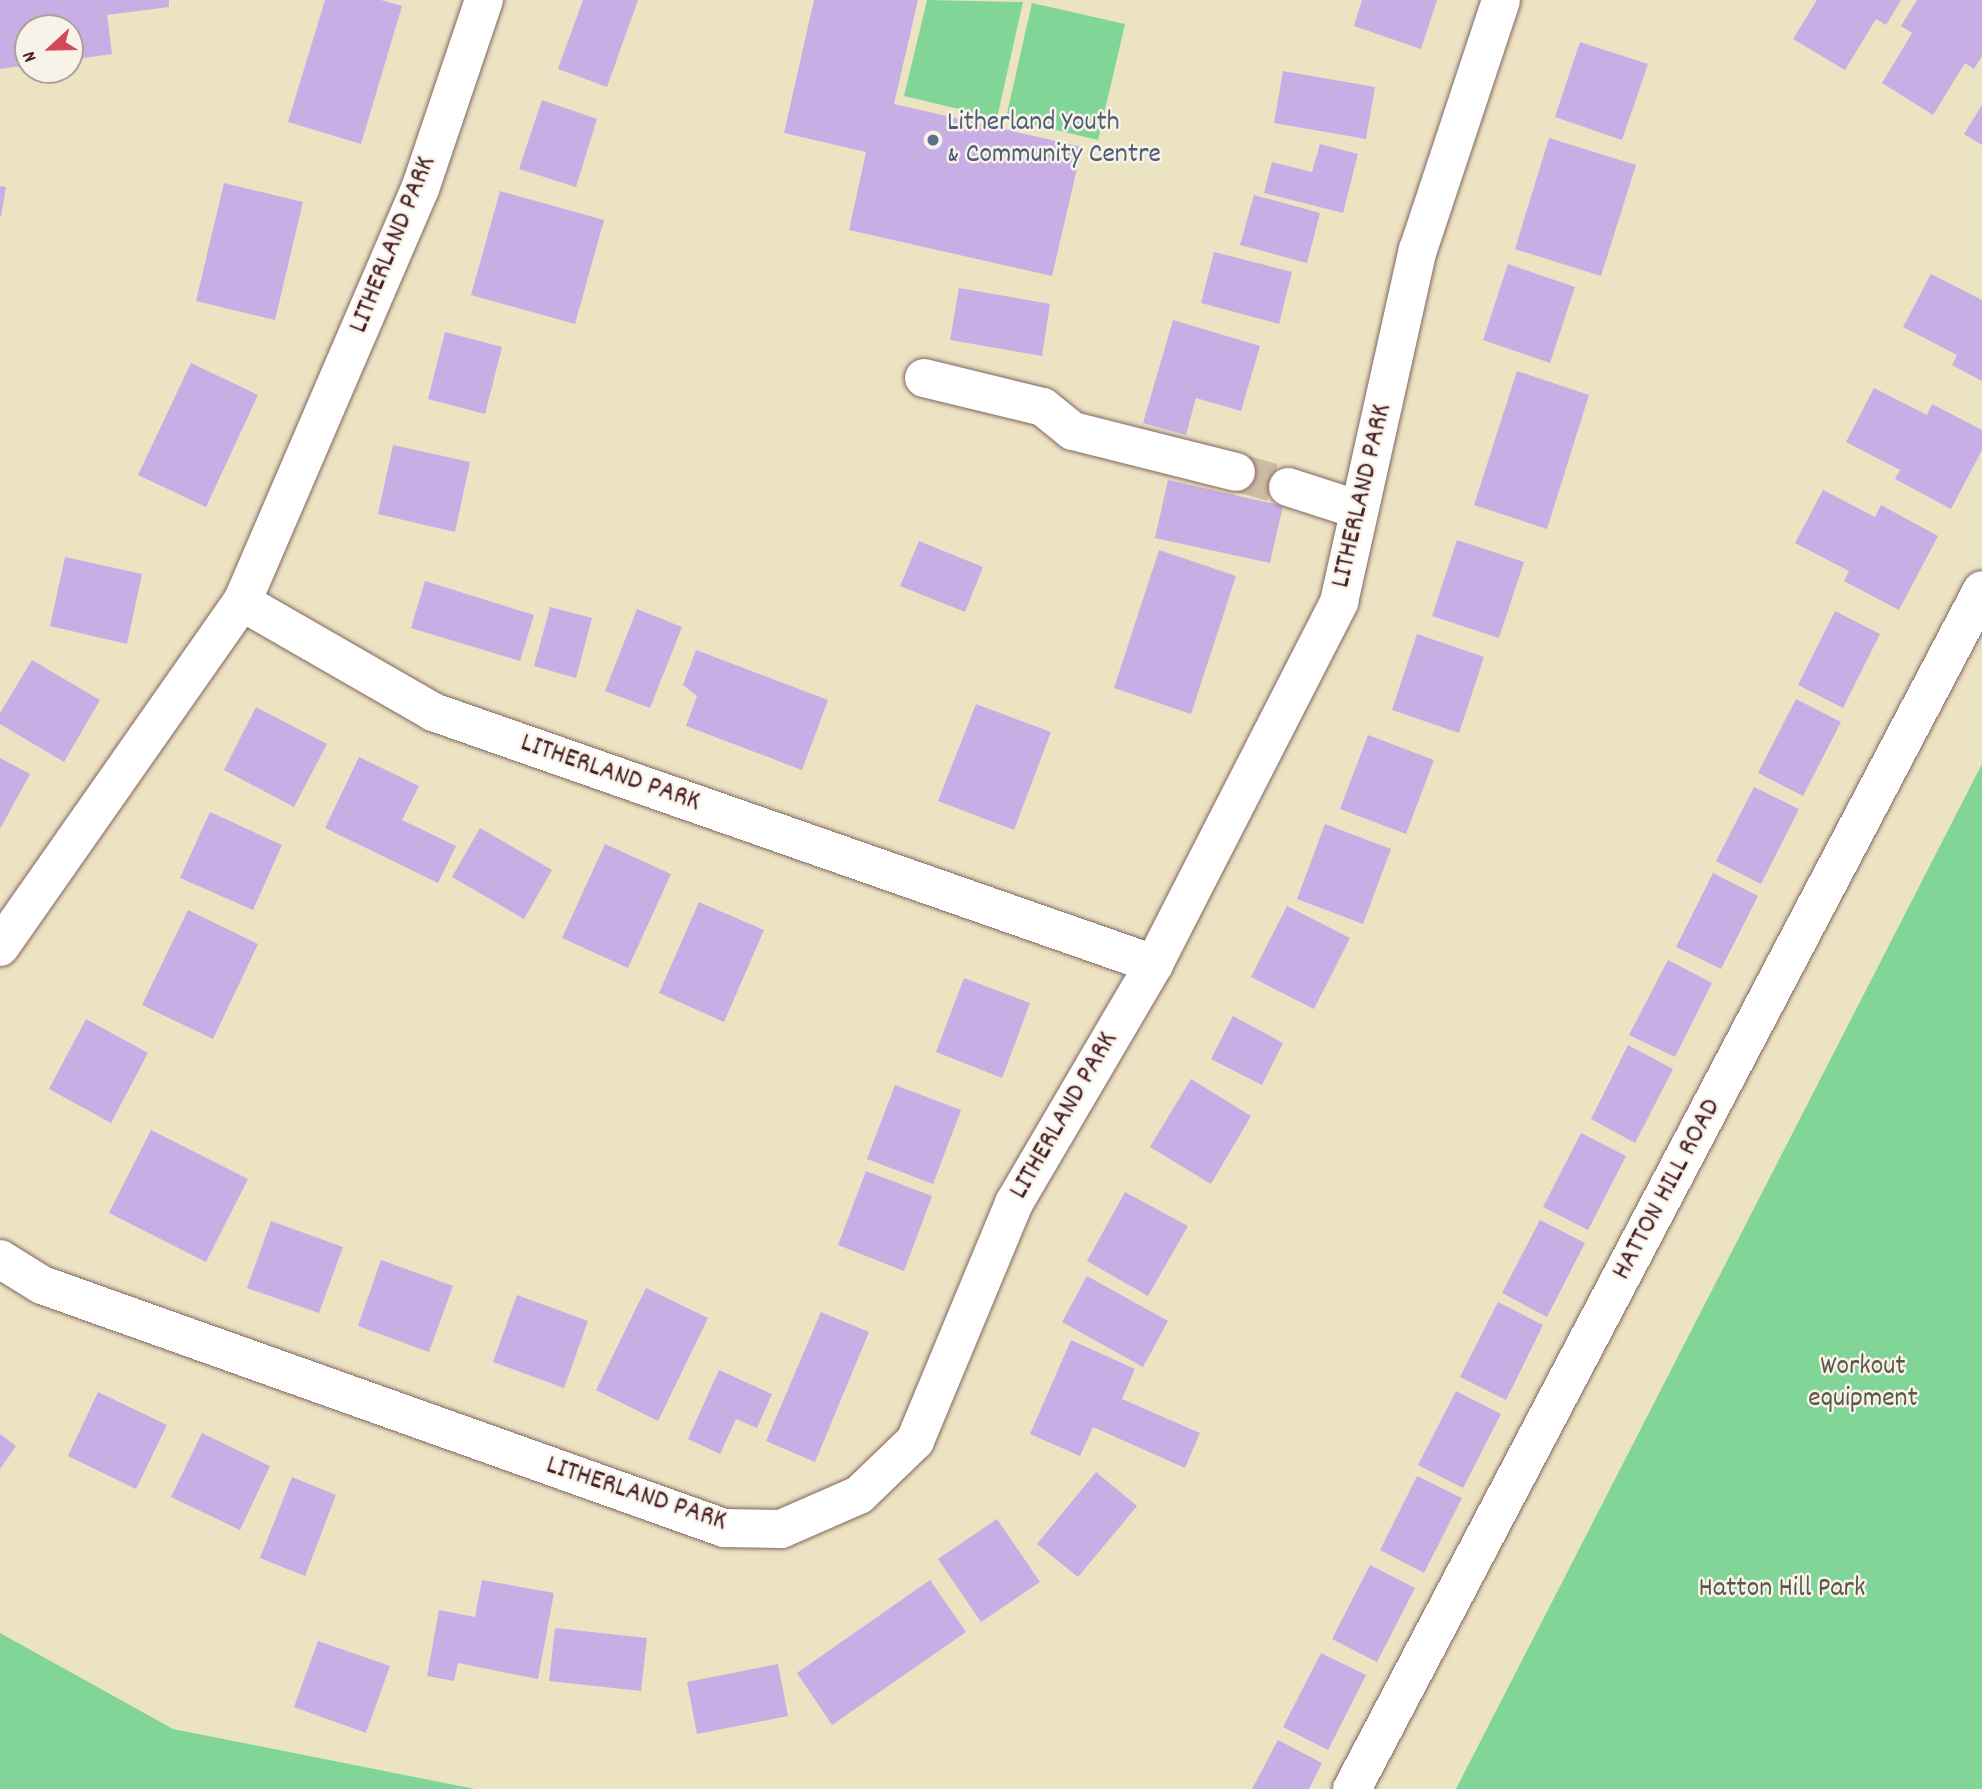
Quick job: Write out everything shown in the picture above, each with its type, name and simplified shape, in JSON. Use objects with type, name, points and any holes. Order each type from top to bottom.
[{"type":"street","name":"LITHERLAND PARK","points":[[0,947],[242,602],[420,189],[484,0]]},
{"type":"street","name":"LITHERLAND PARK","points":[[0,1259],[42,1285],[724,1528],[781,1529],[859,1495],[915,1441],[1014,1203],[1154,964],[1339,602],[1418,250],[1501,0]]},
{"type":"street","points":[[924,378],[1044,407],[1073,431],[1236,472]]},
{"type":"street","points":[[1287,487],[1359,510]]},
{"type":"street","name":"HATTON HILL ROAD","points":[[1352,1789],[1982,590]]},
{"type":"street","name":"LITHERLAND PARK","points":[[242,602],[433,712],[1154,964]]},
{"type":"green space","points":[[927,0],[1023,2],[997,118],[904,96]]},
{"type":"green space","points":[[1032,3],[1125,24],[1098,140],[1006,118]]},
{"type":"green space","name":"Hatton Hill Park","points":[[1982,764],[1982,1789],[1456,1789]]},
{"type":"green space","points":[[0,1633],[173,1729],[475,1789],[0,1789]]},
{"type":"building","points":[[0,0],[169,0],[169,7],[107,15],[112,54],[84,58],[84,14],[14,14],[14,67],[0,69]]},
{"type":"building","points":[[325,0],[381,0],[402,6],[361,144],[288,122]]},
{"type":"building","points":[[583,0],[638,0],[607,87],[558,69]]},
{"type":"building","name":"Litherland Youth & Community Centre","points":[[814,0],[918,0],[894,104],[1082,147],[1052,276],[849,230],[866,152],[784,133]]},
{"type":"building","points":[[1362,0],[1437,0],[1421,49],[1354,26]]},
{"type":"building","points":[[1817,0],[1901,0],[1886,25],[1876,19],[1845,70],[1793,39]]},
{"type":"building","points":[[1917,0],[1982,0],[1982,56],[1974,69],[1965,63],[1933,115],[1882,83],[1912,33],[1901,26]]},
{"type":"building","points":[[1580,42],[1648,64],[1622,140],[1555,117]]},
{"type":"building","points":[[1283,71],[1375,87],[1366,139],[1274,123]]},
{"type":"building","points":[[542,100],[597,119],[576,187],[519,169]]},
{"type":"building","points":[[1982,105],[1982,145],[1964,134]]},
{"type":"building","points":[[1549,138],[1636,165],[1601,276],[1515,249]]},
{"type":"building","points":[[1320,144],[1358,154],[1343,213],[1264,193],[1272,162],[1312,172]]},
{"type":"building","points":[[224,183],[303,202],[275,320],[196,301]]},
{"type":"building","points":[[0,186],[6,187],[1,216],[0,216]]},
{"type":"building","points":[[500,191],[604,220],[575,324],[471,295]]},
{"type":"building","points":[[1254,195],[1320,213],[1307,263],[1240,245]]},
{"type":"building","points":[[1214,252],[1292,272],[1279,324],[1201,303]]},
{"type":"building","points":[[1508,264],[1575,287],[1550,363],[1483,340]]},
{"type":"building","points":[[1931,274],[1982,300],[1982,381],[1952,365],[1957,355],[1903,327]]},
{"type":"building","points":[[959,288],[1050,304],[1042,356],[950,340]]},
{"type":"building","points":[[1173,320],[1260,346],[1241,411],[1196,398],[1186,435],[1143,423]]},
{"type":"building","points":[[445,332],[502,347],[485,414],[428,399]]},
{"type":"building","points":[[191,363],[258,395],[206,507],[138,475]]},
{"type":"building","points":[[1517,371],[1589,395],[1547,529],[1474,505]]},
{"type":"building","points":[[1874,388],[1927,415],[1932,404],[1982,430],[1982,450],[1951,509],[1895,479],[1900,470],[1846,442]]},
{"type":"building","points":[[393,445],[470,462],[455,532],[378,514]]},
{"type":"building","points":[[1168,480],[1283,506],[1270,563],[1155,538]]},
{"type":"building","points":[[1823,490],[1875,517],[1881,505],[1938,536],[1899,610],[1844,581],[1849,571],[1795,543]]},
{"type":"building","points":[[1457,540],[1524,562],[1499,638],[1432,616]]},
{"type":"building","points":[[919,541],[983,567],[965,612],[900,586]]},
{"type":"building","points":[[1159,550],[1236,576],[1191,714],[1114,688]]},
{"type":"building","points":[[65,557],[142,574],[127,644],[50,626]]},
{"type":"building","points":[[425,581],[534,615],[520,661],[411,628]]},
{"type":"building","points":[[550,607],[592,618],[576,678],[534,666]]},
{"type":"building","points":[[637,609],[682,627],[650,708],[605,691]]},
{"type":"building","points":[[1835,611],[1880,634],[1843,708],[1798,685]]},
{"type":"building","points":[[1417,634],[1484,657],[1459,733],[1392,710]]},
{"type":"building","points":[[696,650],[828,700],[802,770],[686,726],[697,696],[683,685]]},
{"type":"building","points":[[32,660],[100,700],[64,762],[0,724],[0,713]]},
{"type":"building","points":[[1796,699],[1841,722],[1803,796],[1758,773]]},
{"type":"building","points":[[976,704],[1051,732],[1014,830],[938,801]]},
{"type":"building","points":[[256,707],[327,744],[294,807],[224,770]]},
{"type":"building","points":[[1368,735],[1434,760],[1406,834],[1340,809]]},
{"type":"building","points":[[359,757],[419,786],[402,820],[456,846],[438,883],[325,828]]},
{"type":"building","points":[[0,758],[30,774],[0,829]]},
{"type":"building","points":[[1754,787],[1799,809],[1761,884],[1716,861]]},
{"type":"building","points":[[210,812],[282,845],[253,910],[180,878]]},
{"type":"building","points":[[1325,824],[1391,849],[1363,924],[1297,899]]},
{"type":"building","points":[[480,828],[552,870],[524,919],[452,877]]},
{"type":"building","points":[[605,844],[671,874],[628,968],[562,938]]},
{"type":"building","points":[[1713,873],[1758,896],[1721,969],[1676,947]]},
{"type":"building","points":[[699,902],[764,930],[724,1022],[659,993]]},
{"type":"building","points":[[1287,906],[1350,938],[1314,1009],[1251,977]]},
{"type":"building","points":[[188,910],[258,944],[213,1039],[142,1005]]},
{"type":"building","points":[[1668,960],[1712,983],[1675,1057],[1629,1035]]},
{"type":"building","points":[[964,978],[1030,1003],[1002,1078],[936,1052]]},
{"type":"building","points":[[1233,1016],[1283,1043],[1262,1085],[1211,1059]]},
{"type":"building","points":[[86,1019],[148,1053],[111,1123],[49,1089]]},
{"type":"building","points":[[1628,1045],[1673,1069],[1635,1143],[1591,1119]]},
{"type":"building","points":[[1191,1079],[1251,1116],[1211,1184],[1150,1147]]},
{"type":"building","points":[[895,1085],[961,1110],[933,1184],[867,1159]]},
{"type":"building","points":[[151,1130],[248,1179],[206,1262],[109,1213]]},
{"type":"building","points":[[1581,1133],[1626,1156],[1588,1230],[1543,1207]]},
{"type":"building","points":[[866,1171],[932,1196],[904,1271],[838,1245]]},
{"type":"building","points":[[1125,1192],[1188,1226],[1148,1296],[1087,1261]]},
{"type":"building","points":[[1540,1220],[1585,1243],[1547,1317],[1502,1293]]},
{"type":"building","points":[[271,1221],[343,1247],[319,1313],[247,1288]]},
{"type":"building","points":[[381,1260],[453,1286],[429,1352],[358,1326]]},
{"type":"building","points":[[1087,1276],[1168,1321],[1143,1367],[1062,1322]]},
{"type":"building","points":[[646,1288],[708,1318],[658,1421],[596,1390]]},
{"type":"building","points":[[517,1295],[588,1321],[564,1388],[493,1362]]},
{"type":"building","points":[[1498,1302],[1543,1325],[1506,1400],[1460,1377]]},
{"type":"building","points":[[821,1312],[869,1332],[815,1462],[766,1441]]},
{"type":"building","points":[[1071,1340],[1135,1369],[1122,1399],[1200,1433],[1185,1468],[1093,1427],[1080,1456],[1030,1434]]},
{"type":"building","points":[[719,1370],[772,1394],[757,1428],[736,1419],[720,1454],[688,1439]]},
{"type":"building","points":[[1456,1391],[1501,1414],[1463,1488],[1418,1465]]},
{"type":"building","points":[[98,1392],[167,1425],[136,1489],[68,1456]]},
{"type":"building","points":[[202,1433],[270,1466],[240,1530],[171,1497]]},
{"type":"building","points":[[0,1434],[16,1446],[0,1469]]},
{"type":"building","points":[[1096,1472],[1137,1506],[1078,1577],[1037,1544]]},
{"type":"building","points":[[1417,1476],[1462,1498],[1424,1573],[1380,1550]]},
{"type":"building","points":[[292,1477],[336,1495],[305,1576],[260,1558]]},
{"type":"building","points":[[997,1519],[1040,1582],[981,1622],[938,1559]]},
{"type":"building","points":[[1370,1565],[1415,1588],[1377,1662],[1332,1639]]},
{"type":"building","points":[[482,1580],[554,1593],[538,1679],[458,1663],[454,1681],[427,1676],[439,1610],[475,1617]]},
{"type":"building","points":[[930,1580],[966,1632],[832,1725],[797,1673]]},
{"type":"building","points":[[555,1628],[647,1638],[641,1691],[549,1681]]},
{"type":"building","points":[[318,1641],[390,1666],[366,1733],[294,1707]]},
{"type":"building","points":[[1321,1653],[1366,1675],[1328,1750],[1283,1727]]},
{"type":"building","points":[[778,1664],[788,1716],[697,1734],[687,1682]]},
{"type":"building","points":[[1278,1740],[1322,1763],[1309,1789],[1252,1789]]},
{"type":"tunnel","points":[[1236,472],[1288,487]]},
{"type":"place","name":"Litherland Youth & Community Centre","points":[[933,140]]},
{"type":"park label","name":"Workout equipment","points":[[1863,1384]]}]
